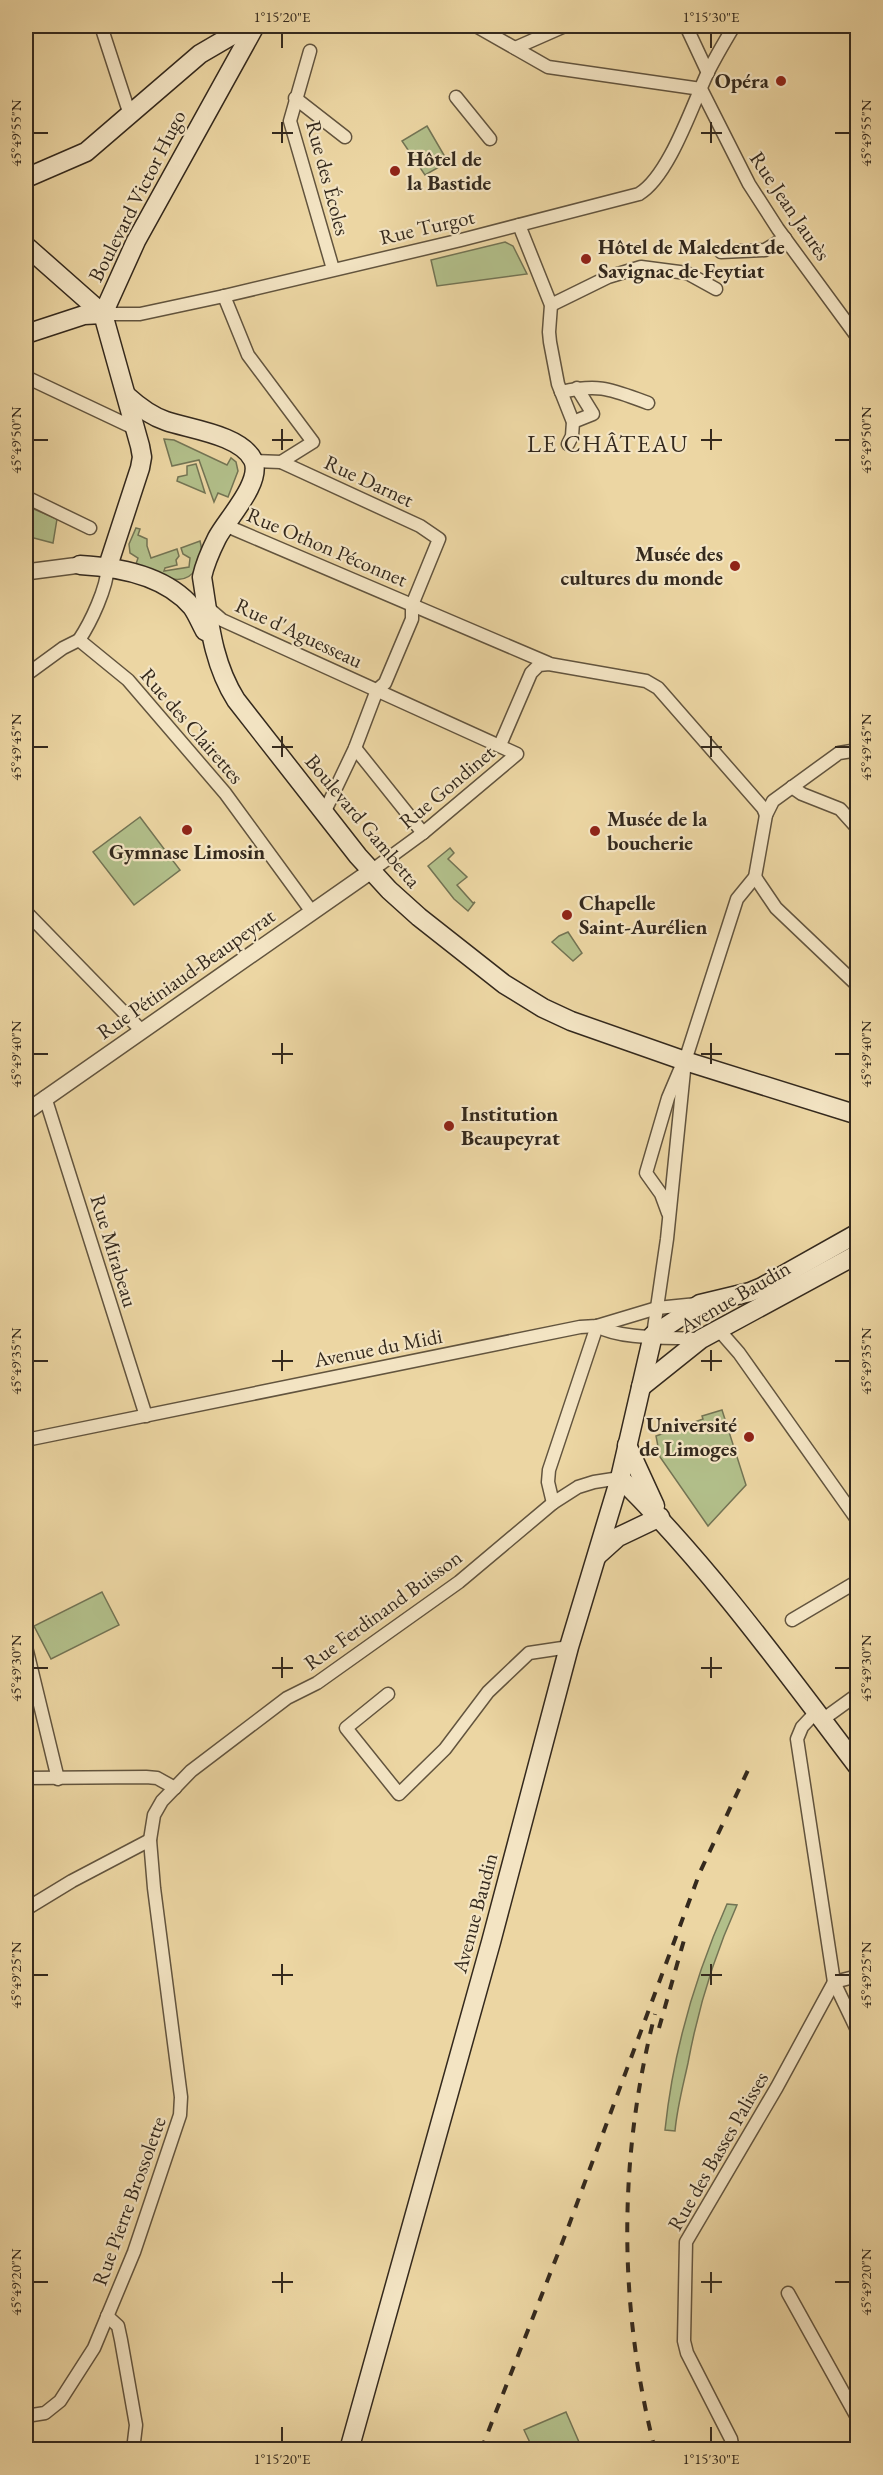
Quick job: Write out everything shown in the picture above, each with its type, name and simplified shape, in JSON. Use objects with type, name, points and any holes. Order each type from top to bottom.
[{"type":"main road","points":[[26,178],[86,152],[200,54],[248,26]]},
{"type":"main road","name":"Boulevard Victor Hugo","points":[[140,446],[103,314],[136,241],[255,26]]},
{"type":"main road","points":[[191,63],[218,60],[232,67]]},
{"type":"main road","points":[[26,246],[103,314]]},
{"type":"main road","points":[[26,334],[84,315],[103,314]]},
{"type":"main road","points":[[127,396],[164,421],[203,431],[237,444],[247,451],[253,461],[254,475],[244,497],[218,537],[202,577],[173,585]]},
{"type":"main road","points":[[108,566],[140,468],[142,457],[140,446],[164,421]]},
{"type":"main road","points":[[80,565],[108,566],[173,585],[200,607]]},
{"type":"main road","name":"Boulevard Gambetta","points":[[202,577],[200,607],[222,673],[236,700],[371,871],[419,917],[479,966],[525,997],[571,1021],[685,1061],[858,1115]]},
{"type":"main road","name":"Avenue Baudin","points":[[350,2450],[494,1932],[569,1647],[620,1478],[653,1335],[700,1304],[756,1290],[858,1233]]},
{"type":"main road","name":"Avenue Baudin","points":[[641,1387],[701,1339],[858,1254]]},
{"type":"main road","points":[[627,1445],[660,1517]]},
{"type":"main road","points":[[620,1478],[660,1517],[724,1591],[858,1767]]},
{"type":"main road","points":[[597,1556],[618,1537],[660,1517]]},
{"type":"street","points":[[101,26],[130,115]]},
{"type":"street","points":[[476,26],[557,70],[701,89]]},
{"type":"street","points":[[515,48],[565,26]]},
{"type":"street","points":[[686,26],[708,73]]},
{"type":"street","name":"Rue Turgot","points":[[103,314],[140,314],[224,296],[631,197],[646,190],[678,141],[708,73],[734,26]]},
{"type":"street","name":"Rue des Écoles","points":[[310,51],[290,121],[333,269]]},
{"type":"street","name":"Rue Jean Jaurès","points":[[701,89],[739,168],[785,238],[858,338]]},
{"type":"street","name":"Rue des Écoles","points":[[295,98],[345,137]]},
{"type":"street","points":[[456,98],[490,139]]},
{"type":"street","points":[[519,225],[551,305],[549,332],[560,388],[573,422],[572,436],[568,444]]},
{"type":"street","points":[[721,252],[765,250],[785,238]]},
{"type":"street","points":[[551,305],[608,277],[641,267],[687,273],[716,289]]},
{"type":"street","points":[[224,296],[248,355],[313,442],[281,462],[253,461]]},
{"type":"street","points":[[26,378],[134,428]]},
{"type":"street","points":[[560,388],[605,387],[648,404]]},
{"type":"street","points":[[573,422],[593,414],[577,388]]},
{"type":"street","name":"Rue Darnet","points":[[281,462],[420,526],[439,539],[412,605]]},
{"type":"street","points":[[26,497],[90,528]]},
{"type":"street","name":"Rue Othon Péconnet","points":[[227,524],[544,664],[646,681],[652,684],[690,723],[764,808],[766,815]]},
{"type":"street","points":[[26,572],[80,565]]},
{"type":"street","points":[[26,675],[63,648],[79,640],[86,630],[106,581],[108,566]]},
{"type":"street","points":[[324,813],[355,748],[377,690],[385,683],[412,619],[412,605]]},
{"type":"street","name":"Rue d'Aguesseau","points":[[200,607],[222,620],[517,754]]},
{"type":"street","name":"Rue des Clairettes","points":[[79,640],[128,680],[225,793],[312,912]]},
{"type":"street","points":[[500,745],[531,673],[544,664]]},
{"type":"street","points":[[355,748],[423,833]]},
{"type":"street","points":[[653,1335],[669,1215],[685,1061],[737,899],[755,877],[766,815],[773,801],[839,753],[858,750]]},
{"type":"street","name":"Rue Gondinet","points":[[371,871],[423,833],[517,754]]},
{"type":"street","points":[[792,788],[840,809],[858,829]]},
{"type":"street","name":"Rue Pétiniaud-Beaupeyrat","points":[[26,1112],[371,871]]},
{"type":"street","points":[[755,877],[776,908],[858,986]]},
{"type":"street","points":[[26,912],[142,1031]]},
{"type":"street","points":[[669,1215],[661,1194],[646,1173],[675,1077],[685,1061]]},
{"type":"street","name":"Rue Mirabeau","points":[[45,1097],[146,1416]]},
{"type":"street","name":"Avenue Baudin","points":[[657,1308],[700,1304]]},
{"type":"street","name":"Avenue du Midi","points":[[26,1440],[568,1329],[597,1326],[657,1308]]},
{"type":"street","points":[[553,1503],[549,1470],[597,1326]]},
{"type":"street","name":"Avenue du Midi","points":[[597,1326],[608,1332],[633,1336],[653,1335],[701,1339]]},
{"type":"street","points":[[718,1329],[739,1353],[858,1521]]},
{"type":"street","name":"Rue Ferdinand Buisson","points":[[150,1840],[154,1815],[162,1801],[190,1771],[287,1698],[317,1683],[459,1582],[553,1503],[578,1487],[620,1478]]},
{"type":"street","points":[[792,1620],[858,1581]]},
{"type":"street","points":[[26,1647],[58,1779]]},
{"type":"street","points":[[388,1694],[346,1728],[399,1794],[445,1749],[488,1692],[529,1653],[569,1647]]},
{"type":"street","points":[[858,1695],[802,1726],[797,1739],[834,1982],[858,2032]]},
{"type":"street","points":[[26,1778],[146,1777],[157,1778],[175,1788]]},
{"type":"street","points":[[26,1909],[72,1881],[150,1840]]},
{"type":"street","name":"Rue Pierre Brossolette","points":[[26,2416],[45,2413],[60,2402],[94,2348],[134,2252],[180,2115],[181,2097],[150,1840]]},
{"type":"street","points":[[834,1982],[858,1976]]},
{"type":"street","name":"Rue des Basses Palisses","points":[[733,2450],[731,2439],[687,2353],[684,2341],[686,2242],[777,2087],[834,1982]]},
{"type":"street","points":[[788,2293],[848,2405],[858,2419]]},
{"type":"street","points":[[107,2316],[118,2326],[121,2340],[135,2425],[133,2450]]},
{"type":"green space","points":[[427,126],[448,162],[425,175],[402,141]]},
{"type":"green space","points":[[505,242],[513,246],[527,274],[437,286],[431,260]]},
{"type":"green space","points":[[164,439],[174,440],[227,465],[231,458],[236,462],[238,471],[228,497],[218,493],[214,502],[199,460],[172,466]]},
{"type":"green space","points":[[196,464],[205,493],[177,481],[178,477],[187,475],[187,466]]},
{"type":"green space","points":[[29,507],[57,519],[53,543],[26,536]]},
{"type":"green space","points":[[136,528],[140,529],[138,535],[147,539],[151,558],[177,549],[179,556],[176,560],[177,565],[165,568],[164,571],[189,567],[190,558],[183,554],[181,548],[200,541],[201,558],[191,575],[184,579],[168,578],[136,564],[138,558],[130,553],[129,544]]},
{"type":"green space","points":[[140,817],[180,870],[134,905],[93,852]]},
{"type":"green space","points":[[450,848],[454,853],[448,859],[467,877],[457,885],[473,903],[475,902],[468,911],[454,899],[428,866]]},
{"type":"green space","points":[[568,932],[582,953],[573,961],[552,942]]},
{"type":"green space","points":[[722,1410],[746,1485],[708,1526],[660,1457],[656,1436]]},
{"type":"green space","points":[[102,1592],[119,1625],[51,1659],[34,1626]]},
{"type":"green space","points":[[727,1904],[737,1905],[714,1963],[702,2003],[680,2097],[675,2131],[665,2130],[674,2072],[687,2014],[705,1958]]},
{"type":"green space","points":[[566,2412],[582,2449],[533,2449],[524,2430]]},
{"type":"railway","points":[[481,2450],[566,2233],[700,1872],[749,1768]]},
{"type":"railway","points":[[659,2028],[686,1933]]},
{"type":"railway","points":[[655,2014],[634,2122],[627,2232],[634,2341],[655,2450]]},
{"type":"place","name":"Opéra","points":[[781,81]]},
{"type":"place","name":"Hôtel de la Bastide","points":[[395,171]]},
{"type":"place","name":"Hôtel de Maledent de Savignac de Feytiat","points":[[586,259]]},
{"type":"place","name":"Musée des cultures du monde","points":[[735,566]]},
{"type":"place","name":"Gymnase Limosin","points":[[187,830]]},
{"type":"place","name":"Musée de la boucherie","points":[[595,831]]},
{"type":"place","name":"Chapelle Saint-Aurélien","points":[[567,915]]},
{"type":"place","name":"Institution Beaupeyrat","points":[[449,1126]]},
{"type":"place","name":"Université de Limoges","points":[[749,1437]]},
{"type":"district","name":"LE CHÂTEAU","points":[[608,444]]}]
